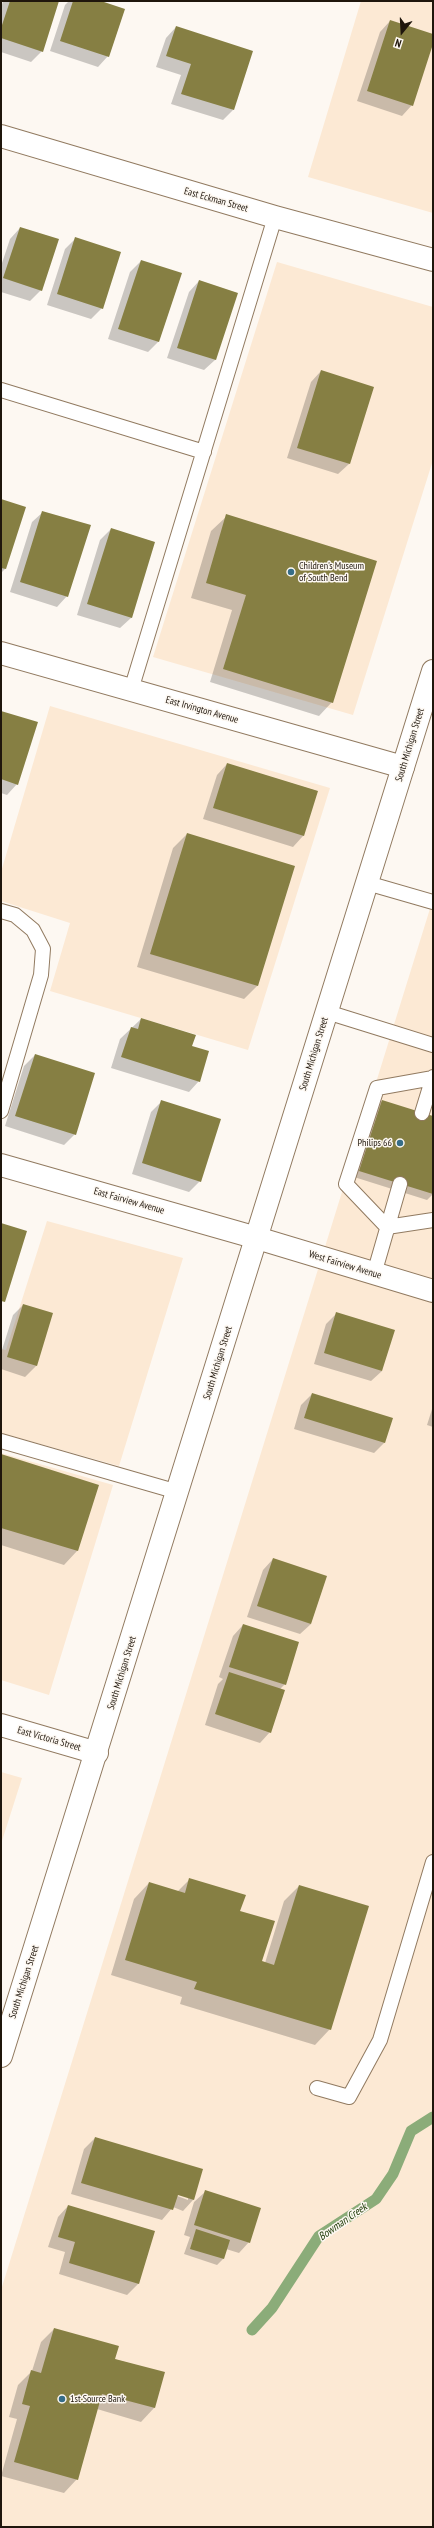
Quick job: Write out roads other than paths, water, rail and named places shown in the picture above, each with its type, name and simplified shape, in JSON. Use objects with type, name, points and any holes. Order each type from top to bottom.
[{"type":"main road","name":"East Eckman Street","points":[[1,136],[276,217],[433,260]]},
{"type":"main road","name":"East Irvington Avenue","points":[[1,653],[403,767]]},
{"type":"main road","name":"South Michigan Street","points":[[1,2056],[6,2019],[97,1753],[433,671]]},
{"type":"main road","name":"East Fairview Avenue","points":[[1,1165],[257,1238]]},
{"type":"main road","name":"West Fairview Avenue","points":[[257,1238],[433,1291]]},
{"type":"main road","name":"East Victoria Street","points":[[1,1725],[97,1753]]},
{"type":"lane","points":[[132,690],[276,217]]},
{"type":"lane","points":[[1,390],[204,452]]},
{"type":"lane","points":[[367,883],[433,902]]},
{"type":"lane","points":[[1,911],[15,915],[33,930],[43,949],[41,975],[1,1111]]},
{"type":"lane","points":[[327,1012],[433,1045]]},
{"type":"lane","points":[[387,1227],[346,1184],[377,1088],[433,1077],[422,1112]]},
{"type":"lane","points":[[374,1274],[400,1184]]},
{"type":"lane","points":[[387,1227],[433,1220]]},
{"type":"lane","points":[[1,1441],[178,1492]]},
{"type":"lane","points":[[316,2088],[349,2097],[380,2040],[433,1862]]},
{"type":"waterway","name":"Bowman Creek","points":[[252,2330],[272,2308],[319,2236],[376,2199],[393,2174],[411,2131],[433,2117]]},
{"type":"place","name":"Children's Museum of South Bend","points":[[291,572]]},
{"type":"place","name":"Philips 66","points":[[400,1143]]},
{"type":"place","name":"1st Source Bank","points":[[62,2399]]}]
